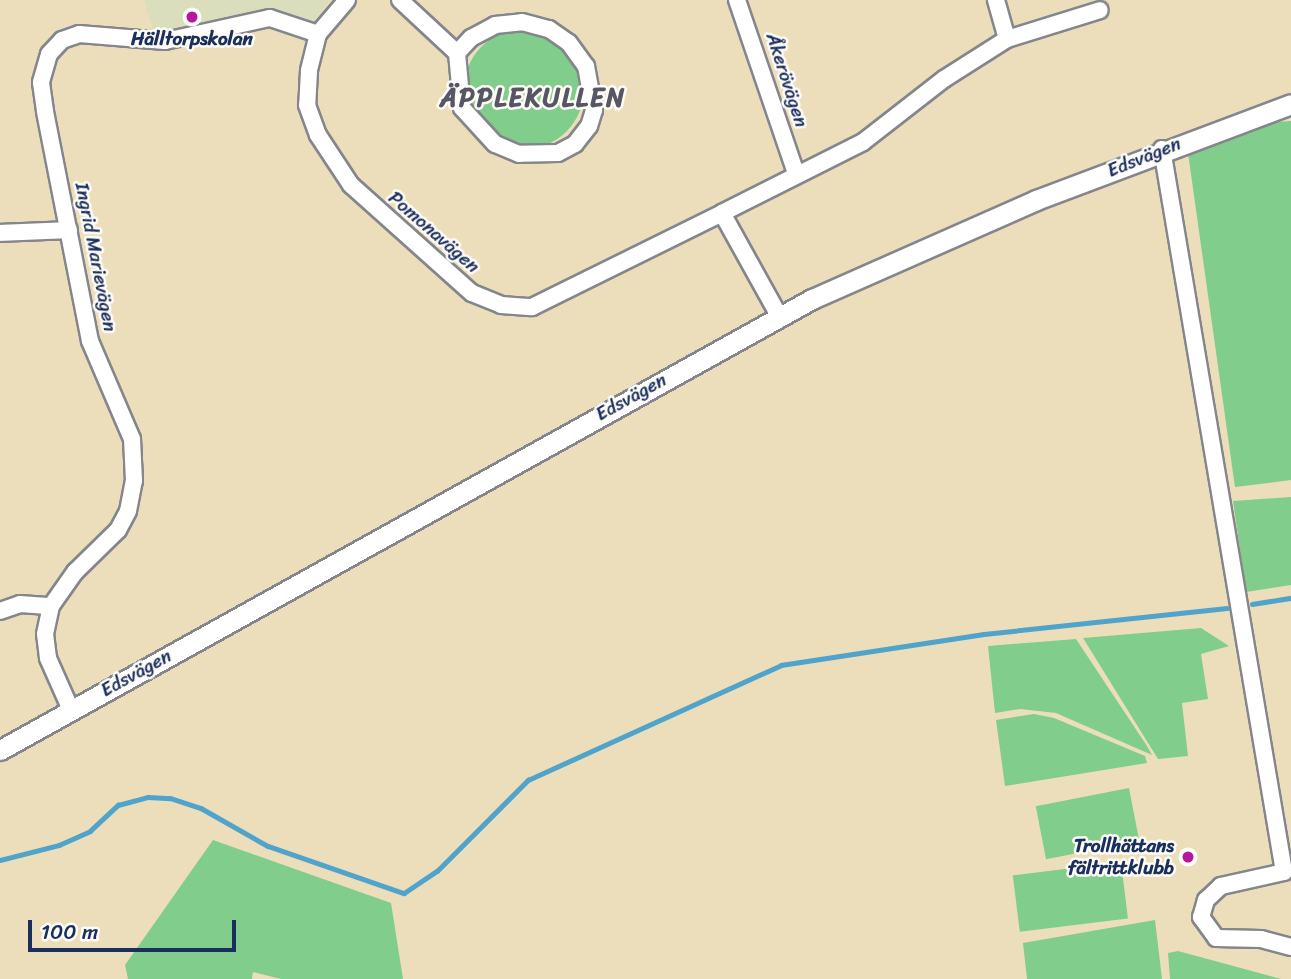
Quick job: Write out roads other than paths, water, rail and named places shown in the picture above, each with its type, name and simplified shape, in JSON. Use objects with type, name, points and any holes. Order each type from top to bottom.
[{"type":"street","name":"Pomonavägen","points":[[347,0],[318,34],[309,71],[307,105],[331,161],[386,219],[455,280],[489,302],[532,307],[556,298],[796,173],[863,142],[944,79],[1007,39],[1100,10]]},
{"type":"street","points":[[400,0],[457,53],[462,108],[495,145],[519,154],[558,153],[575,144],[589,126],[594,110],[586,66],[569,43],[548,29],[522,23],[495,25],[471,38],[457,53]]},
{"type":"street","name":"Åkerövägen","points":[[737,0],[796,173]]},
{"type":"street","points":[[996,0],[1007,39]]},
{"type":"street","name":"Ingrid Marievägen","points":[[71,710],[48,659],[46,634],[51,606],[75,572],[118,530],[128,511],[134,481],[132,439],[90,341],[41,82],[49,54],[62,40],[79,34],[181,40],[270,18],[318,34]]},
{"type":"street","name":"Edsvägen","points":[[0,750],[779,316],[871,271],[1162,149],[1291,104]]},
{"type":"street","points":[[1162,149],[1284,872],[1222,886],[1210,894],[1201,917],[1216,937],[1261,940],[1291,947]]},
{"type":"street","points":[[722,213],[779,316]]},
{"type":"street","points":[[0,233],[69,230]]},
{"type":"street","points":[[0,611],[20,604],[51,606]]},
{"type":"waterway","points":[[1252,604],[1291,598]]},
{"type":"waterway","points":[[0,860],[59,845],[90,831],[118,805],[148,797],[170,798],[201,808],[268,846],[404,893],[437,871],[528,780],[781,665],[984,634],[1227,608]]},
{"type":"place","name":"Hälltorpskolan","points":[[192,17]]},
{"type":"place","name":"Trollhättans fältrittklubb","points":[[1188,857]]},
{"type":"district","name":"ÄPPLEKULLEN","points":[[533,98]]}]
